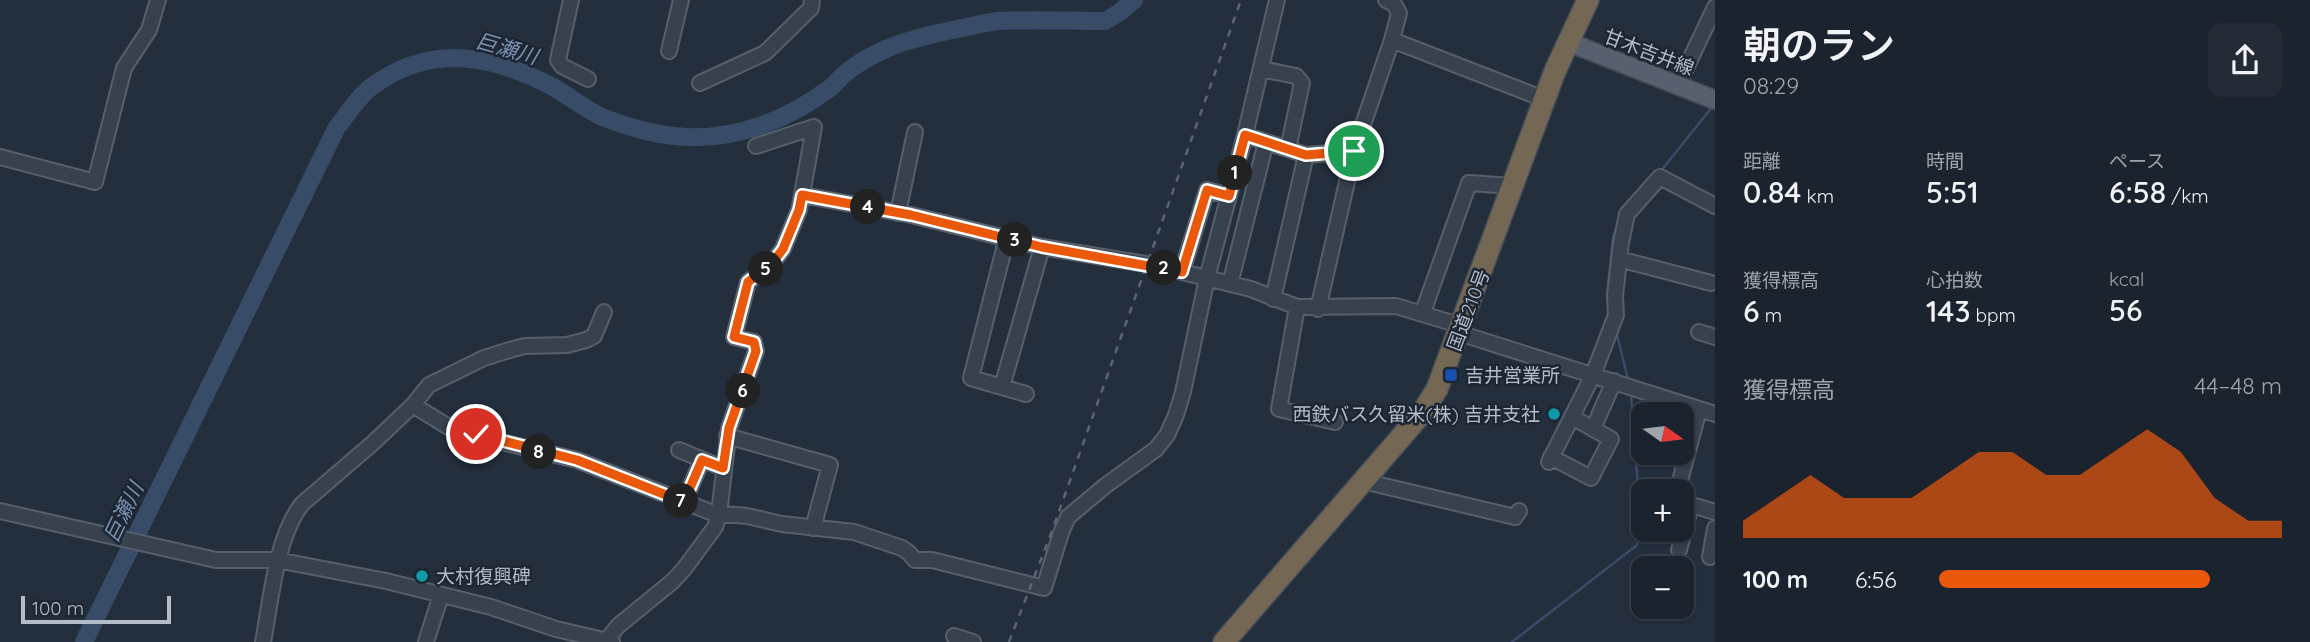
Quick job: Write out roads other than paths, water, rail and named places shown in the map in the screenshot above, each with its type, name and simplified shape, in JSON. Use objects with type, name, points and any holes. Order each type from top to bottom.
[{"type":"highway","name":"国道210号","points":[[1224,642],[1427,405],[1437,388],[1544,99],[1588,0]]},
{"type":"main road","name":"甘木吉井線","points":[[1568,43],[1713,99]]},
{"type":"street","points":[[0,157],[95,182],[124,68],[149,30],[158,0]]},
{"type":"street","points":[[571,0],[558,60],[562,66],[588,79]]},
{"type":"street","points":[[669,51],[681,0]]},
{"type":"street","points":[[700,83],[765,53],[811,8],[812,0]]},
{"type":"street","points":[[413,405],[455,431],[577,460],[718,517],[854,532],[902,548],[915,560],[932,560],[1044,588],[1068,517],[1156,449],[1167,435],[1183,392],[1207,278],[1277,0]]},
{"type":"street","points":[[1318,309],[1354,151],[1399,13],[1394,4],[1386,0]]},
{"type":"street","points":[[1678,85],[1715,7]]},
{"type":"street","points":[[1392,40],[1544,99]]},
{"type":"street","points":[[1261,69],[1296,76],[1302,83],[1288,149]]},
{"type":"street","points":[[0,511],[216,560],[277,560],[386,581],[491,607],[556,629],[603,641],[673,581],[718,517],[727,436],[756,351],[754,342],[734,337],[748,282],[773,262],[783,249],[799,210],[814,127],[756,146]]},
{"type":"street","points":[[898,213],[915,132]]},
{"type":"street","points":[[1245,135],[1306,155],[1354,151]]},
{"type":"street","points":[[1230,284],[1266,142]]},
{"type":"street","points":[[1273,299],[1306,155]]},
{"type":"street","points":[[1572,417],[1611,439],[1591,478],[1550,459],[1593,375],[1614,320],[1619,259],[1628,214],[1660,177],[1715,206]]},
{"type":"street","points":[[1423,313],[1469,183],[1513,186]]},
{"type":"street","points":[[1182,272],[1207,190],[1229,196]]},
{"type":"street","points":[[802,195],[898,213],[1042,247],[1182,272],[1251,289],[1297,307],[1318,309],[1396,306],[1423,313],[1593,375],[1715,414]]},
{"type":"street","points":[[1007,237],[971,378],[1026,394]]},
{"type":"street","points":[[1002,387],[1042,247]]},
{"type":"street","points":[[1619,259],[1711,283]]},
{"type":"street","points":[[1297,307],[1279,409],[1335,422]]},
{"type":"street","points":[[263,642],[277,560],[295,513],[302,503],[374,442],[413,405],[429,385],[484,359],[526,346],[567,345],[586,340],[594,336],[604,312]]},
{"type":"street","points":[[1699,332],[1715,337]]},
{"type":"street","points":[[1593,429],[1625,385]]},
{"type":"street","points":[[1680,479],[1699,410]]},
{"type":"street","points":[[727,436],[830,465],[813,528]]},
{"type":"street","points":[[679,450],[723,468]]},
{"type":"street","points":[[684,502],[702,460]]},
{"type":"street","points":[[1363,481],[1515,517],[1519,511]]},
{"type":"street","points":[[1694,505],[1715,512]]},
{"type":"street","points":[[1710,558],[1715,528]]},
{"type":"street","points":[[1679,550],[1680,542]]},
{"type":"street","points":[[426,642],[442,595]]},
{"type":"street","points":[[954,636],[972,642]]},
{"type":"waterway","name":"巨瀬川","points":[[84,642],[337,127],[371,87],[394,73],[417,64],[439,59],[485,61],[532,77],[555,88],[588,110],[621,124],[665,135],[726,135],[763,125],[798,109],[865,60],[907,41],[988,22],[1105,21],[1134,0]]},
{"type":"waterway","points":[[1660,172],[1713,106]]},
{"type":"waterway","points":[[1608,301],[1613,237],[1619,222]]},
{"type":"waterway","points":[[1616,331],[1628,379]]},
{"type":"waterway","points":[[1512,642],[1637,545],[1641,528],[1631,393]]},
{"type":"railway","points":[[1009,642],[1052,531],[1241,0]]},
{"type":"place","name":"吉井営業所","points":[[1451,375]]},
{"type":"place","name":"西鉄バス久留米(株) 吉井支社","points":[[1554,414]]},
{"type":"place","name":"大村復興碑","points":[[422,576]]}]
